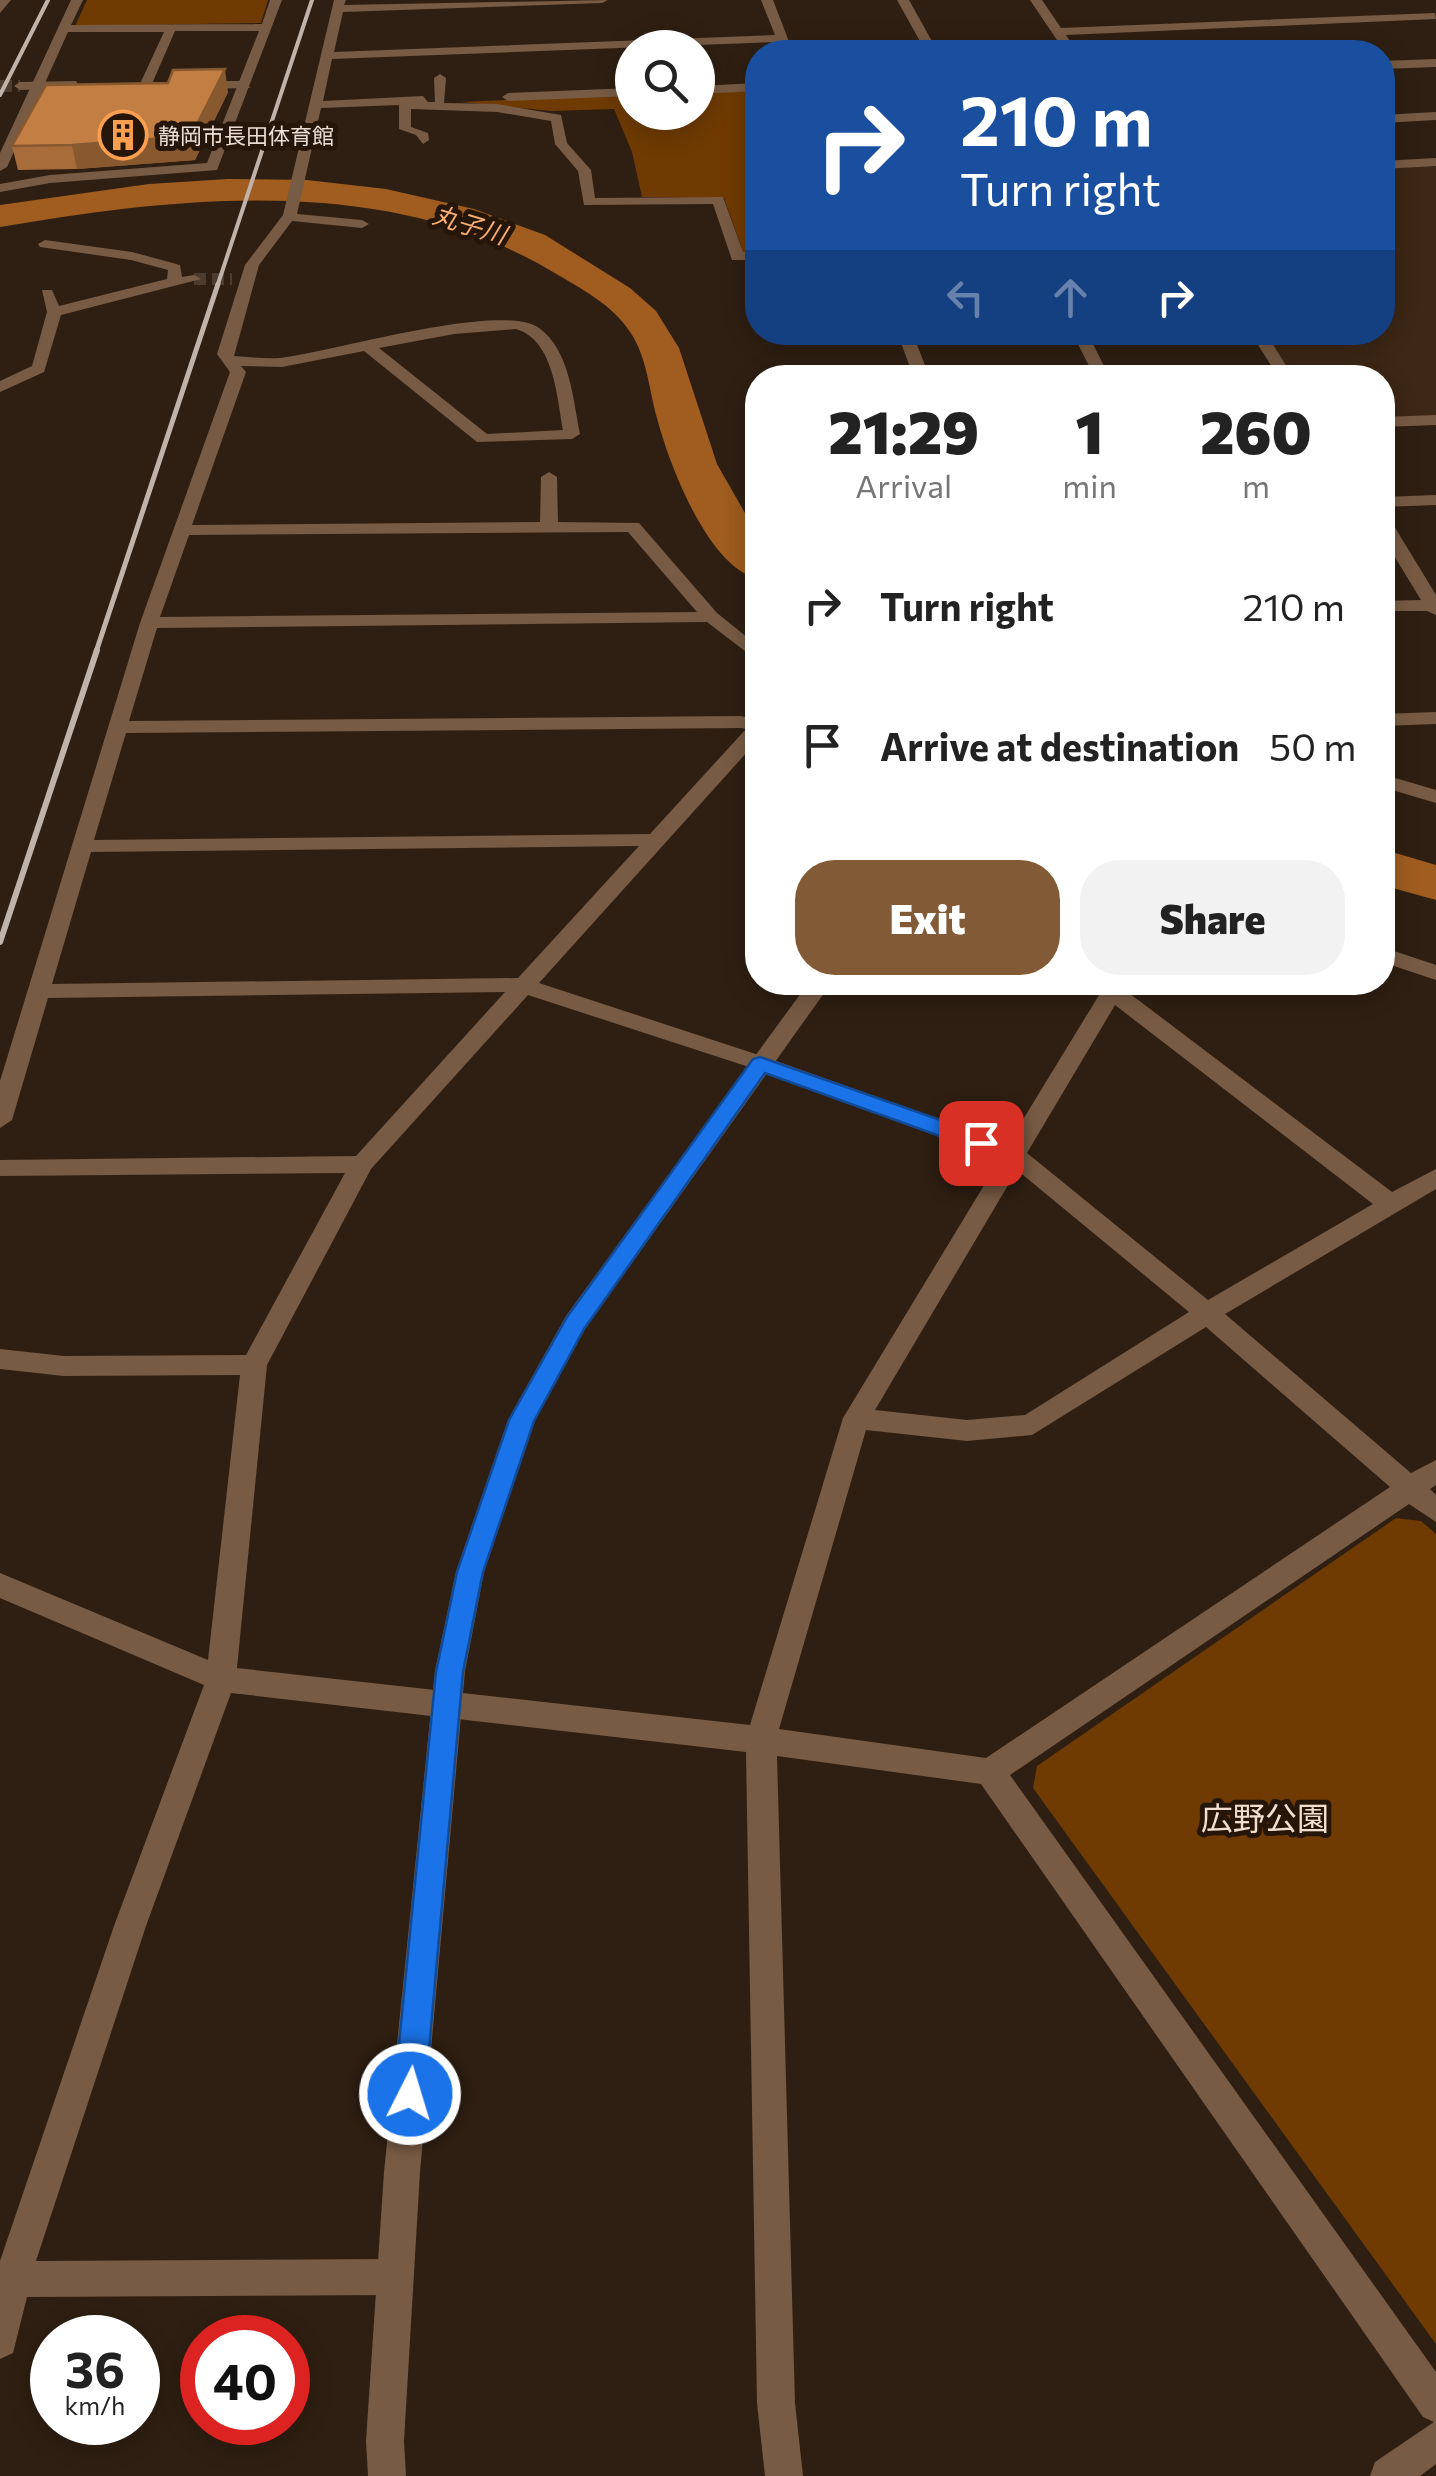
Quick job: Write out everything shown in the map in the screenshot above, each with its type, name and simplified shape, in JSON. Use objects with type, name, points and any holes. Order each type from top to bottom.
[{"type":"street","points":[[0,10],[5,0]]},
{"type":"street","points":[[0,167],[77,0]]},
{"type":"street","points":[[0,188],[69,178],[212,167],[276,0]]},
{"type":"street","points":[[0,1120],[149,623],[238,372],[225,354],[240,279],[290,216],[338,5],[602,0]]},
{"type":"street","points":[[325,56],[782,38],[767,0]]},
{"type":"street","points":[[903,0],[925,40]]},
{"type":"street","points":[[1036,0],[1062,40]]},
{"type":"street","points":[[1418,0],[1436,17]]},
{"type":"street","points":[[1056,32],[1436,17]]},
{"type":"street","points":[[62,29],[267,27]]},
{"type":"street","points":[[145,86],[171,28]]},
{"type":"street","points":[[1395,65],[1436,63]]},
{"type":"street","points":[[440,78],[440,100]]},
{"type":"street","points":[[179,86],[246,85]]},
{"type":"street","points":[[20,86],[91,86]]},
{"type":"street","points":[[127,86],[162,86]]},
{"type":"street","points":[[715,89],[745,88]]},
{"type":"street","points":[[314,105],[405,103],[507,90],[615,92]]},
{"type":"street","points":[[405,103],[405,129],[422,134],[423,140]]},
{"type":"street","points":[[405,103],[497,108],[557,118],[561,144],[584,170],[590,202],[718,200],[738,257],[745,257]]},
{"type":"street","points":[[1395,118],[1436,116]]},
{"type":"street","points":[[1395,164],[1436,162]]},
{"type":"street","points":[[290,216],[362,224]]},
{"type":"street","points":[[44,244],[132,256],[175,268],[174,282]]},
{"type":"street","points":[[54,312],[194,279]]},
{"type":"street","points":[[0,387],[38,369],[54,312],[47,293]]},
{"type":"street","points":[[228,360],[279,363],[369,346],[505,322],[529,326],[556,354],[572,434],[483,439],[369,346]]},
{"type":"street","points":[[1395,422],[1436,420]]},
{"type":"street","points":[[549,477],[549,526]]},
{"type":"street","points":[[1395,502],[1436,500]]},
{"type":"street","points":[[183,530],[633,528],[711,617],[745,645]]},
{"type":"street","points":[[1395,543],[1435,606]]},
{"type":"street","points":[[1395,606],[1435,606]]},
{"type":"street","points":[[149,623],[711,617]]},
{"type":"street","points":[[1395,720],[1436,718]]},
{"type":"street","points":[[116,727],[745,723]]},
{"type":"street","points":[[0,2340],[6,2279],[221,1678],[254,1365],[362,1164],[745,741]]},
{"type":"street","points":[[1395,784],[1436,797]]},
{"type":"street","points":[[84,846],[654,840]]},
{"type":"street","points":[[1395,959],[1436,973]]},
{"type":"street","points":[[38,991],[521,985],[1014,1154],[1207,1313],[1436,1511]]},
{"type":"street","points":[[387,2476],[385,2440],[402,2172],[450,1672],[470,1572],[522,1420],[576,1323],[811,995]]},
{"type":"street","points":[[784,2476],[775,2384],[760,1740],[856,1418],[1110,995]]},
{"type":"street","points":[[1125,995],[1392,1205]]},
{"type":"street","points":[[0,1168],[362,1164]]},
{"type":"street","points":[[856,1418],[981,1432],[1005,1432],[1032,1424],[1207,1313],[1436,1178]]},
{"type":"street","points":[[0,1359],[64,1366],[254,1365]]},
{"type":"street","points":[[0,1586],[221,1678],[760,1740],[990,1772],[1436,1472]]},
{"type":"street","points":[[990,1772],[1436,2404]]},
{"type":"street","points":[[6,2279],[396,2277]]},
{"type":"street","points":[[1390,2476],[1436,2440]]},
{"type":"shaded area","points":[[1436,165],[1436,417],[1395,419],[1395,365],[1285,365],[1271,345],[1395,345],[1395,167]]},
{"type":"green space","points":[[87,0],[268,0],[261,23],[75,26]]},
{"type":"green space","points":[[745,89],[745,252],[724,198],[642,197],[623,130],[715,130],[715,90]]},
{"type":"green space","points":[[615,95],[615,111],[551,111],[461,102]]},
{"type":"green space","name":"広野公園","points":[[1396,1518],[1421,1521],[1436,1534],[1436,2344],[1033,1788],[1037,1766]]},
{"type":"building","points":[[225,69],[191,136],[12,146],[46,85],[168,83],[173,70]]},
{"type":"waterway","name":"丸子川","points":[[0,216],[149,195],[307,191],[386,200],[461,216],[532,243],[603,286],[647,326],[659,348],[695,464],[722,518],[745,551]]},
{"type":"waterway","name":"丸子川","points":[[1395,870],[1436,883]]},
{"type":"tunnel","points":[[0,86],[20,86]]},
{"type":"tunnel","points":[[194,279],[232,279]]},
{"type":"railway","points":[[0,95],[48,0]]},
{"type":"railway","points":[[217,287],[312,0]]},
{"type":"railway","points":[[96,652],[218,284]]},
{"type":"railway","points":[[0,942],[97,650]]},
{"type":"place","name":"静岡市長田体育館","points":[[123,135]]},
{"type":"route","points":[[410,2094],[450,1672],[470,1572],[522,1420],[576,1323],[760,1064],[981,1143]]}]
